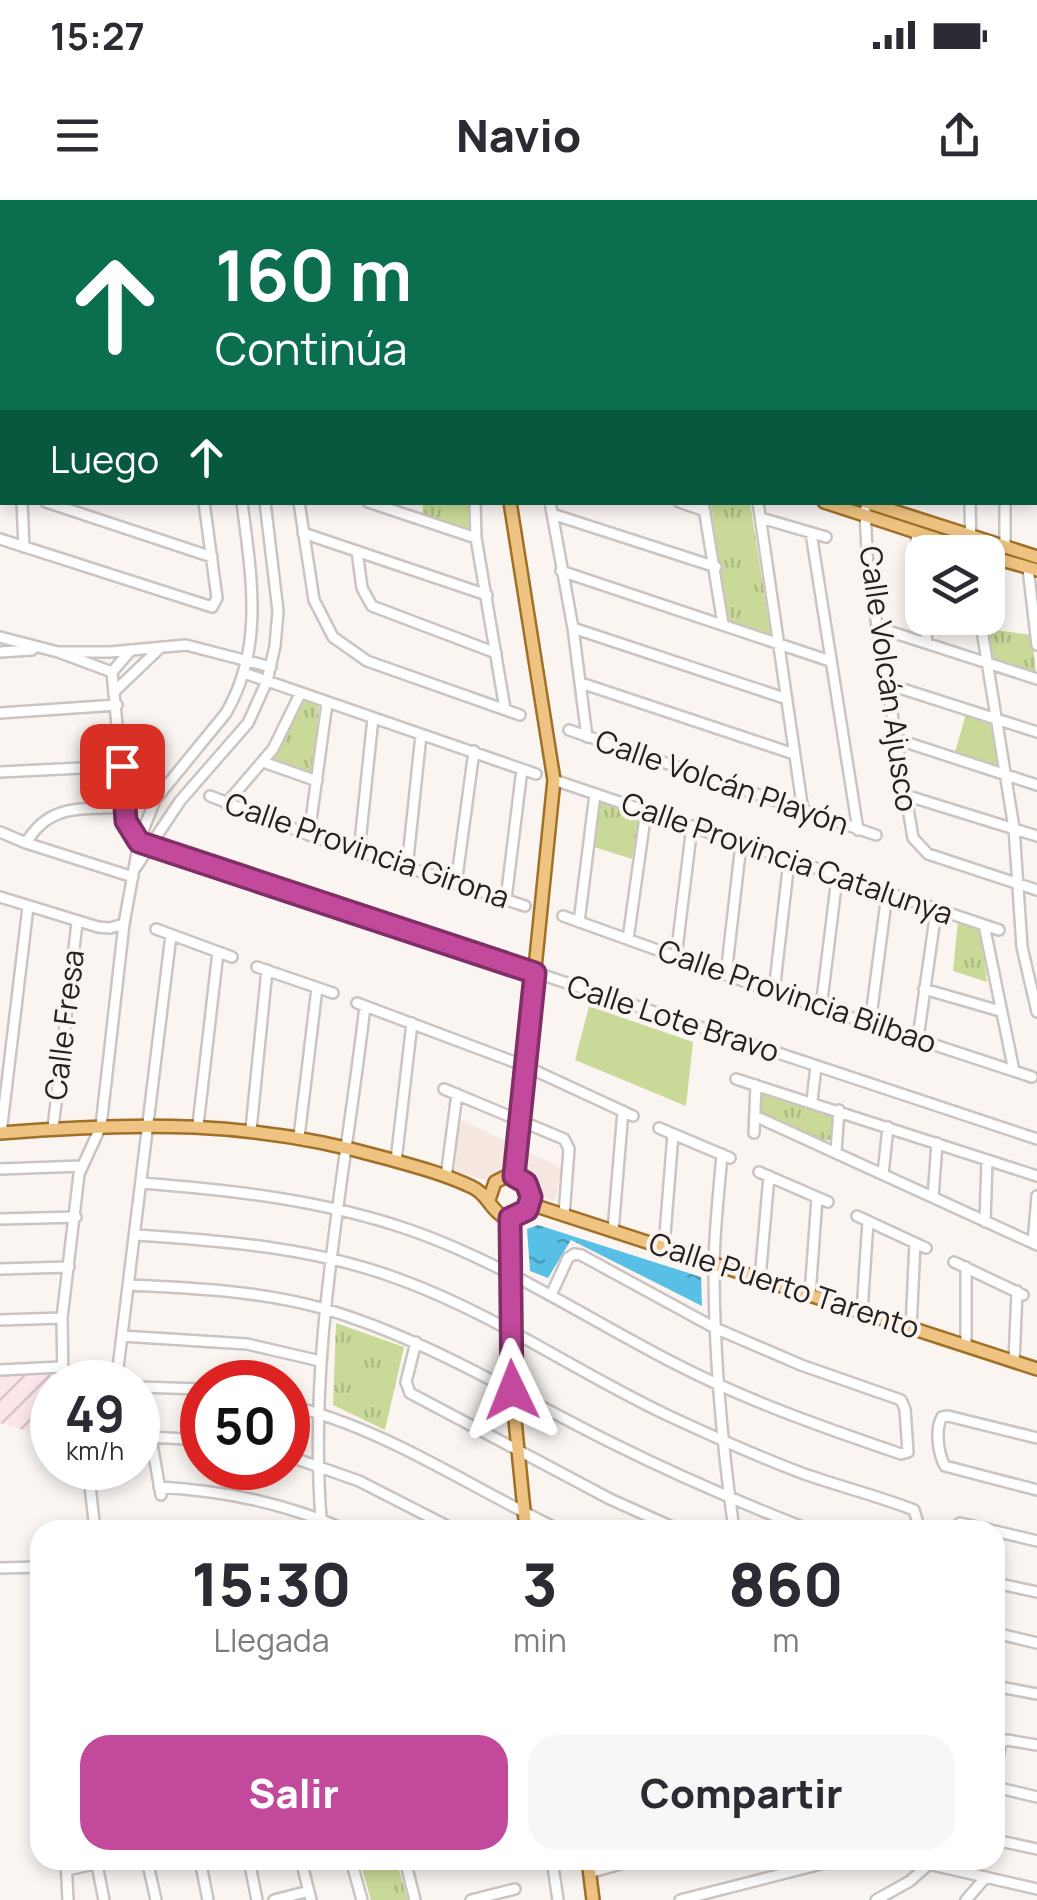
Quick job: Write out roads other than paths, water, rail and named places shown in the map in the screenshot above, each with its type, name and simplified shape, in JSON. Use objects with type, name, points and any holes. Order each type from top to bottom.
[{"type":"main road","points":[[506,505],[554,780],[514,1176]]},
{"type":"main road","points":[[866,507],[927,535]]},
{"type":"main road","points":[[866,507],[939,535]]},
{"type":"main road","points":[[1005,548],[1037,557]]},
{"type":"main road","points":[[1005,561],[1032,569]]},
{"type":"main road","points":[[1,1132],[149,1124],[251,1129],[299,1136],[446,1176],[459,1182],[478,1190],[494,1211],[510,1218],[522,1214],[530,1204],[526,1183],[514,1176],[459,1182]]},
{"type":"main road","points":[[489,1200],[491,1187],[500,1178]]},
{"type":"main road","name":"Calle Puerto Tarento","points":[[530,1204],[1037,1369]]},
{"type":"main road","points":[[510,1218],[512,1390],[524,1520]]},
{"type":"main road","points":[[589,1870],[592,1900]]},
{"type":"street","points":[[22,505],[24,547]]},
{"type":"street","points":[[55,505],[212,557]]},
{"type":"street","points":[[0,539],[207,608],[215,606],[217,598],[204,505]]},
{"type":"street","points":[[61,1360],[62,1318],[82,1166],[101,1126],[124,924],[139,842],[150,807],[226,713],[248,660],[254,600],[242,505]]},
{"type":"street","points":[[134,873],[180,800],[237,737],[267,681],[278,611],[265,505]]},
{"type":"street","points":[[299,505],[318,614],[344,647],[367,661],[520,715]]},
{"type":"street","points":[[377,505],[476,538]]},
{"type":"street","points":[[475,505],[476,538],[505,709]]},
{"type":"street","points":[[759,505],[803,811]]},
{"type":"street","points":[[970,505],[972,535]]},
{"type":"street","points":[[1004,505],[1005,535]]},
{"type":"street","points":[[704,507],[723,624]]},
{"type":"street","name":"Calle Volcán Ajusco","points":[[866,507],[868,572],[913,838],[922,851],[1037,890]]},
{"type":"street","points":[[586,737],[573,628],[551,508],[716,567]]},
{"type":"street","points":[[761,518],[826,538]]},
{"type":"street","points":[[303,532],[487,594]]},
{"type":"street","points":[[810,533],[858,830]]},
{"type":"street","points":[[357,552],[362,588],[372,606],[496,653]]},
{"type":"street","points":[[1032,569],[1037,645]]},
{"type":"street","points":[[562,572],[830,661]]},
{"type":"street","points":[[876,627],[1037,679]]},
{"type":"street","points":[[573,628],[784,698]]},
{"type":"street","points":[[925,635],[926,642]]},
{"type":"street","points":[[982,635],[1014,828],[1022,948],[1037,1012]]},
{"type":"street","points":[[0,637],[58,652],[128,654],[195,646],[271,667]]},
{"type":"street","points":[[116,690],[161,648]]},
{"type":"street","points":[[0,652],[38,649]]},
{"type":"street","points":[[58,652],[112,672]]},
{"type":"street","points":[[128,654],[144,666]]},
{"type":"street","points":[[112,672],[128,654]]},
{"type":"street","points":[[112,672],[126,821],[139,842]]},
{"type":"street","points":[[244,673],[536,774]]},
{"type":"street","points":[[581,683],[794,754]]},
{"type":"street","points":[[887,684],[1037,732]]},
{"type":"street","points":[[226,804],[263,762],[290,720],[300,694]]},
{"type":"street","points":[[309,835],[327,703]]},
{"type":"street","points":[[0,714],[117,704]]},
{"type":"street","points":[[358,852],[373,718]]},
{"type":"street","name":"Calle Volcán Playón","points":[[569,730],[876,835]]},
{"type":"street","points":[[406,868],[420,735]]},
{"type":"street","points":[[896,740],[1037,785]]},
{"type":"street","points":[[456,884],[474,751]]},
{"type":"street","points":[[263,762],[317,781]]},
{"type":"street","points":[[0,772],[122,766]]},
{"type":"street","points":[[506,899],[522,769]]},
{"type":"street","name":"Calle Provincia Catalunya","points":[[554,780],[999,930]]},
{"type":"street","points":[[580,922],[595,794]]},
{"type":"street","points":[[906,795],[1037,836]]},
{"type":"street","name":"Calle Provincia Girona","points":[[210,796],[309,835],[525,906]]},
{"type":"street","points":[[26,843],[46,817],[125,805],[150,807]]},
{"type":"street","points":[[628,939],[646,811]]},
{"type":"street","points":[[126,821],[160,831]]},
{"type":"street","points":[[676,957],[692,826]]},
{"type":"street","points":[[0,832],[134,873]]},
{"type":"street","name":"Calle Lote Bravo","points":[[139,842],[1037,1139]]},
{"type":"street","points":[[726,975],[741,844]]},
{"type":"street","points":[[774,992],[789,862]]},
{"type":"street","points":[[822,1008],[838,878]]},
{"type":"street","points":[[870,1024],[888,894]]},
{"type":"street","points":[[0,897],[78,922],[110,928],[124,924]]},
{"type":"street","points":[[1,1132],[28,907]]},
{"type":"street","points":[[918,1038],[936,911]]},
{"type":"street","name":"Calle Provincia Bilbao","points":[[563,916],[1032,1078]]},
{"type":"street","name":"Calle Fresa","points":[[53,1128],[78,922]]},
{"type":"street","points":[[984,925],[1014,1072]]},
{"type":"street","points":[[156,929],[232,957]]},
{"type":"street","points":[[120,1360],[171,935]]},
{"type":"street","points":[[198,1125],[218,952]]},
{"type":"street","points":[[251,1129],[262,968],[333,992]]},
{"type":"street","points":[[299,1136],[317,988]]},
{"type":"street","points":[[924,988],[1000,1011]]},
{"type":"street","points":[[322,1520],[320,1361],[348,1148],[361,1005],[525,1066],[634,1116]]},
{"type":"street","points":[[396,1161],[412,1022]]},
{"type":"street","points":[[812,1101],[816,1066]]},
{"type":"street","points":[[736,1079],[1037,1176]]},
{"type":"street","points":[[754,1133],[756,1085]]},
{"type":"street","points":[[444,1089],[568,1143],[564,1215]]},
{"type":"street","points":[[446,1176],[457,1094]]},
{"type":"street","points":[[836,1152],[839,1110]]},
{"type":"street","points":[[614,1231],[623,1111]]},
{"type":"street","points":[[754,1116],[1035,1244],[1037,1196]]},
{"type":"street","points":[[883,1174],[888,1127]]},
{"type":"street","points":[[659,1128],[726,1156],[714,1264],[716,1383],[733,1520]]},
{"type":"street","points":[[664,1247],[673,1134]]},
{"type":"street","points":[[933,1197],[937,1143]]},
{"type":"street","points":[[986,1222],[987,1160]]},
{"type":"street","points":[[0,1169],[82,1166]]},
{"type":"street","points":[[760,1279],[764,1174],[828,1202]]},
{"type":"street","points":[[141,1183],[248,1193],[339,1209],[415,1232],[510,1273],[622,1336],[716,1383],[824,1428],[905,1454],[910,1448],[901,1400],[715,1328],[577,1254],[568,1258],[551,1295]]},
{"type":"street","points":[[810,1295],[817,1198]]},
{"type":"street","points":[[0,1220],[76,1216]]},
{"type":"street","points":[[857,1216],[921,1246],[912,1328]]},
{"type":"street","points":[[862,1312],[868,1221]]},
{"type":"street","points":[[136,1235],[242,1243],[333,1259],[418,1286],[510,1330],[602,1383],[722,1440],[799,1472],[909,1508],[918,1520]]},
{"type":"street","points":[[954,1262],[1020,1293],[1014,1362]]},
{"type":"street","points":[[966,1267],[966,1346]]},
{"type":"street","points":[[0,1269],[69,1268]]},
{"type":"street","points":[[129,1285],[230,1291],[325,1309],[416,1342],[607,1441],[784,1520]]},
{"type":"street","points":[[0,1320],[62,1318]]},
{"type":"street","points":[[122,1336],[247,1344],[320,1361]]},
{"type":"street","points":[[416,1342],[407,1390],[516,1451],[658,1520]]},
{"type":"street","points":[[0,1370],[30,1368]]},
{"type":"street","points":[[310,1410],[394,1442],[538,1520]]},
{"type":"street","points":[[1037,1438],[948,1416],[942,1417],[938,1425],[942,1462],[946,1466],[1037,1490]]},
{"type":"street","points":[[310,1463],[380,1490],[436,1520]]},
{"type":"street","points":[[90,1490],[93,1520]]},
{"type":"street","points":[[160,1490],[244,1496],[311,1520]]},
{"type":"street","points":[[1005,1533],[1037,1541]]},
{"type":"street","points":[[0,1568],[30,1566]]},
{"type":"street","points":[[1005,1585],[1037,1592]]},
{"type":"street","points":[[1005,1635],[1037,1643]]},
{"type":"street","points":[[1005,1688],[1037,1694]]},
{"type":"street","points":[[1005,1741],[1037,1745]]},
{"type":"street","points":[[1005,1790],[1037,1797]]},
{"type":"street","points":[[1005,1842],[1037,1848]]},
{"type":"street","points":[[67,1870],[68,1900]]},
{"type":"street","points":[[98,1870],[104,1900]]},
{"type":"street","points":[[149,1870],[156,1900]]},
{"type":"street","points":[[202,1870],[208,1900]]},
{"type":"street","points":[[251,1870],[257,1900]]},
{"type":"street","points":[[274,1900],[310,1896],[304,1870]]},
{"type":"street","points":[[354,1870],[362,1900]]},
{"type":"street","points":[[407,1870],[415,1900]]},
{"type":"street","points":[[554,1870],[558,1900]]},
{"type":"street","points":[[680,1900],[798,1870]]},
{"type":"street","points":[[876,1900],[922,1870]]},
{"type":"street","points":[[957,1870],[1037,1891],[1032,1900]]},
{"type":"street","points":[[966,1900],[986,1876]]},
{"type":"street","points":[[471,1900],[516,1888]]},
{"type":"water","points":[[538,1225],[701,1277],[702,1306],[571,1240],[548,1278],[530,1271],[527,1229]]}]
